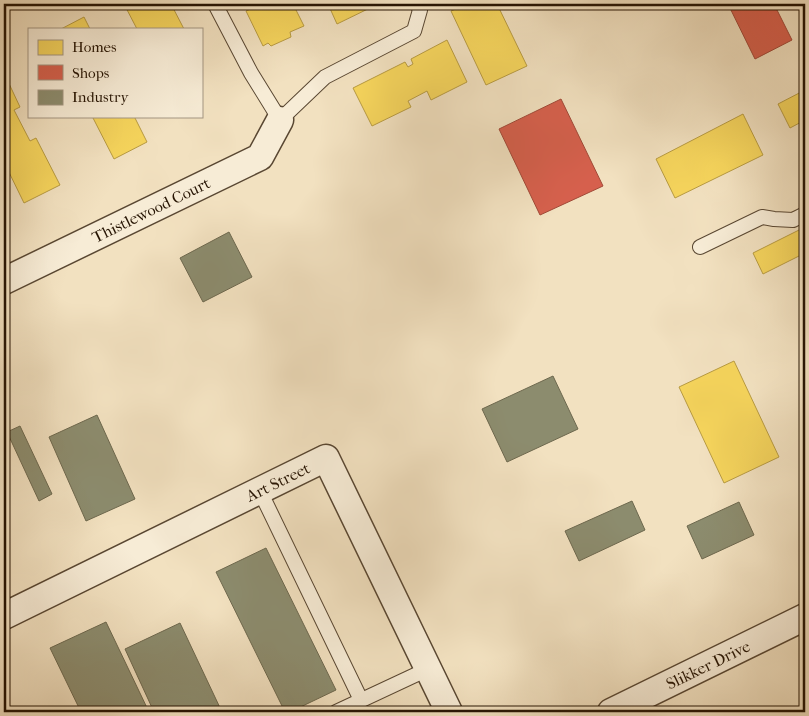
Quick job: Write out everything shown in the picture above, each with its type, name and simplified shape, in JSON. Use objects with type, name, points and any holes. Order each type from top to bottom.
[{"type":"street","name":"Thistlewood Court","points":[[4,281],[260,157],[280,120]]},
{"type":"street","name":"Art Street","points":[[4,616],[326,458],[449,712]]},
{"type":"street","name":"Slikker Drive","points":[[611,712],[805,617]]},
{"type":"lane","points":[[215,4],[251,73],[280,120],[324,77],[414,31],[420,10],[417,4]]},
{"type":"lane","points":[[700,247],[762,217],[793,220],[805,214]]},
{"type":"lane","points":[[260,491],[361,700]]},
{"type":"lane","points":[[336,712],[428,669]]},
{"type":"building: Homes","points":[[124,4],[171,4],[183,28],[136,28]]},
{"type":"building: Homes","points":[[253,4],[293,4],[304,26],[290,32],[291,37],[271,46],[268,43],[263,46],[246,11],[255,7]]},
{"type":"building: Homes","points":[[328,4],[375,4],[376,5],[337,24]]},
{"type":"building: Homes","points":[[456,4],[497,4],[527,66],[486,85],[451,11],[458,8]]},
{"type":"building: Homes","points":[[84,17],[90,28],[63,28]]},
{"type":"building: Homes","points":[[447,40],[467,82],[431,100],[427,91],[408,101],[411,107],[372,126],[353,88],[405,62],[408,67],[413,64],[411,59]]},
{"type":"building: Homes","points":[[4,73],[20,107],[14,110],[30,141],[36,138],[60,185],[24,203],[4,162]]},
{"type":"building: Homes","points":[[805,90],[805,120],[790,128],[778,104]]},
{"type":"building: Homes","points":[[743,114],[763,155],[675,198],[656,159]]},
{"type":"building: Homes","points":[[93,118],[135,118],[147,142],[114,159]]},
{"type":"building: Homes","points":[[805,227],[805,253],[763,274],[753,253]]},
{"type":"building: Homes","points":[[734,361],[779,457],[724,483],[679,387]]},
{"type":"building: Shops","points":[[728,4],[774,4],[792,40],[755,59]]},
{"type":"building: Shops","points":[[561,99],[603,186],[540,215],[499,129]]},
{"type":"building: Industry","points":[[229,232],[252,277],[203,302],[180,258]]},
{"type":"building: Industry","points":[[553,376],[578,429],[507,462],[482,409]]},
{"type":"building: Industry","points":[[97,415],[135,499],[86,521],[49,437]]},
{"type":"building: Industry","points":[[20,426],[52,494],[39,501],[7,432]]},
{"type":"building: Industry","points":[[632,501],[645,530],[579,561],[565,531]]},
{"type":"building: Industry","points":[[739,502],[754,535],[702,559],[687,526]]},
{"type":"building: Industry","points":[[266,548],[336,690],[290,712],[285,712],[216,572]]},
{"type":"building: Industry","points":[[106,622],[149,712],[81,712],[50,648]]},
{"type":"building: Industry","points":[[180,623],[222,712],[154,712],[125,649]]}]
